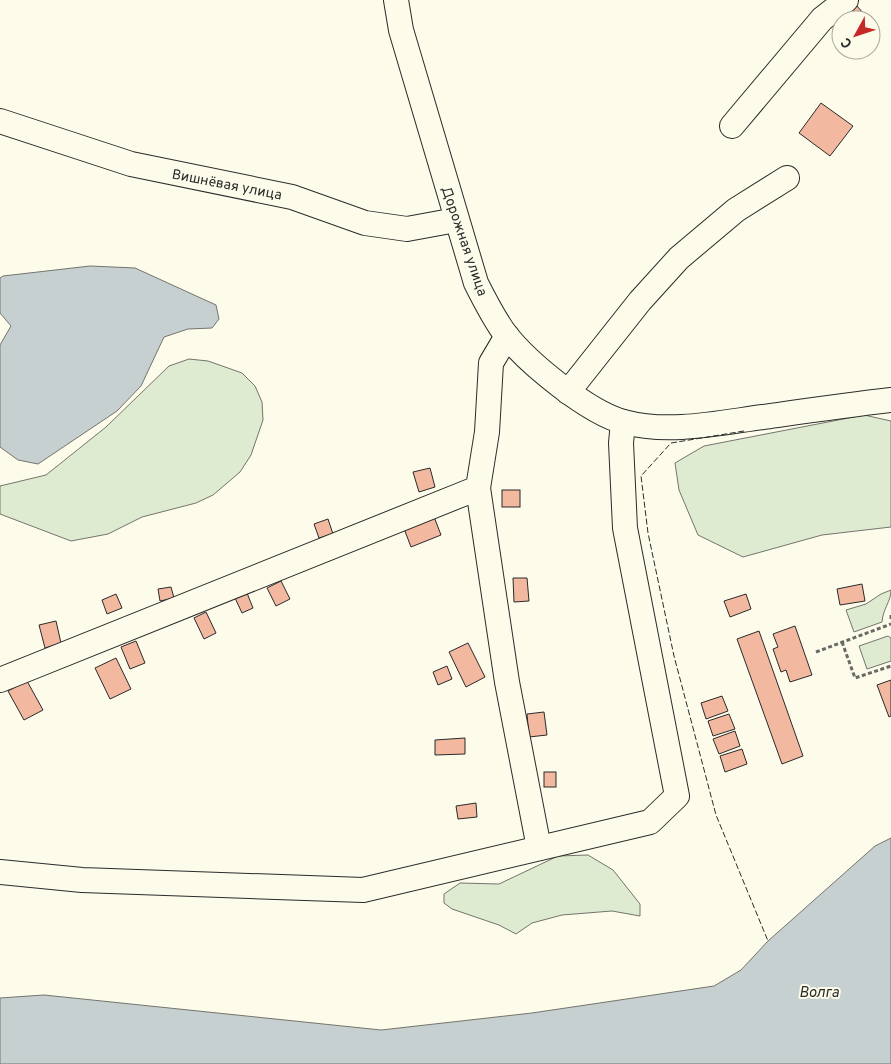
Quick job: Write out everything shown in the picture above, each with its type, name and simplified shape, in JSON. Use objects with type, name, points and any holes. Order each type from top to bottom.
[{"type":"street","name":"Дорожная улица","points":[[396,0],[401,30],[476,283],[490,311],[507,336],[537,366],[568,392],[596,410],[623,422],[655,427],[691,427],[891,400]]},
{"type":"street","points":[[732,126],[822,19],[846,0]]},
{"type":"street","name":"Вишнёвая улица","points":[[0,121],[131,164],[292,197],[365,222],[407,229],[456,220]]},
{"type":"street","points":[[568,392],[640,301],[679,258],[736,210],[787,178]]},
{"type":"street","points":[[507,336],[492,363],[487,432],[478,488],[507,682],[538,848]]},
{"type":"street","points":[[0,872],[82,880],[363,890],[650,822],[677,796],[625,528],[621,443],[623,422]]},
{"type":"street","points":[[0,680],[478,488]]},
{"type":"path","points":[[816,652],[891,624]]},
{"type":"path","points":[[842,642],[855,678],[891,666]]},
{"type":"green space","points":[[189,359],[208,361],[242,373],[255,386],[262,402],[263,420],[251,455],[240,472],[213,495],[196,503],[142,517],[108,534],[71,541],[0,514],[0,486],[46,475],[106,427],[169,366]]},
{"type":"green space","points":[[864,415],[891,421],[891,527],[822,535],[743,557],[698,535],[679,490],[675,463],[704,446]]},
{"type":"green space","points":[[891,590],[882,622],[854,632],[846,610],[866,604]]},
{"type":"green space","points":[[888,636],[891,638],[891,661],[867,669],[859,646]]},
{"type":"green space","points":[[588,855],[613,870],[640,904],[640,916],[612,911],[562,915],[532,923],[516,934],[499,925],[452,909],[444,903],[444,894],[460,883],[499,884],[558,856]]},
{"type":"water","points":[[90,266],[135,268],[216,305],[219,319],[212,328],[188,329],[164,337],[141,386],[117,411],[38,464],[18,460],[0,447],[0,345],[11,326],[0,313],[0,278],[3,276]]},
{"type":"water","name":"Волга","points":[[891,838],[891,1064],[0,1064],[0,998],[44,995],[381,1030],[532,1013],[714,986],[741,970],[768,941],[875,846]]},
{"type":"building","points":[[857,6],[860,10],[852,10]]},
{"type":"building","points":[[821,103],[853,126],[830,156],[799,133]]},
{"type":"building","points":[[430,468],[435,487],[419,492],[413,472]]},
{"type":"building","points":[[502,490],[520,490],[520,507],[502,507]]},
{"type":"building","points":[[433,514],[441,535],[411,547],[403,526]]},
{"type":"building","points":[[328,519],[333,534],[319,538],[314,524]]},
{"type":"building","points":[[513,578],[527,578],[529,601],[514,602]]},
{"type":"building","points":[[281,581],[290,599],[276,606],[267,588]]},
{"type":"building","points":[[862,584],[865,601],[840,605],[837,589]]},
{"type":"building","points":[[171,587],[174,598],[160,601],[158,589]]},
{"type":"building","points":[[247,593],[253,608],[242,613],[235,598]]},
{"type":"building","points":[[116,594],[122,608],[107,614],[102,600]]},
{"type":"building","points":[[746,594],[751,609],[730,617],[724,601]]},
{"type":"building","points":[[206,612],[216,633],[204,639],[194,618]]},
{"type":"building","points":[[56,621],[61,643],[45,648],[39,625]]},
{"type":"building","points":[[795,626],[812,675],[790,682],[786,670],[781,672],[773,649],[778,647],[773,634]]},
{"type":"building","points":[[759,631],[803,756],[782,764],[737,639]]},
{"type":"building","points":[[136,641],[145,663],[130,669],[121,647]]},
{"type":"building","points":[[468,643],[485,677],[466,687],[449,652]]},
{"type":"building","points":[[116,658],[131,689],[110,699],[95,668]]},
{"type":"building","points":[[447,666],[452,679],[438,685],[433,672]]},
{"type":"building","points":[[891,680],[891,716],[889,717],[877,685]]},
{"type":"building","points":[[27,681],[43,710],[24,720],[8,691]]},
{"type":"building","points":[[722,696],[728,711],[706,719],[701,703]]},
{"type":"building","points":[[544,712],[547,735],[529,737],[527,714]]},
{"type":"building","points":[[729,714],[735,729],[713,736],[708,721]]},
{"type":"building","points":[[735,731],[740,746],[719,754],[713,739]]},
{"type":"building","points":[[465,738],[465,754],[435,755],[435,740]]},
{"type":"building","points":[[742,749],[747,764],[725,772],[720,756]]},
{"type":"building","points":[[544,772],[556,772],[556,787],[544,787]]},
{"type":"building","points":[[476,803],[477,817],[458,819],[456,806]]},
{"type":"fence","points":[[744,431],[671,443],[641,476],[648,533],[674,656],[716,815],[768,941]]}]
